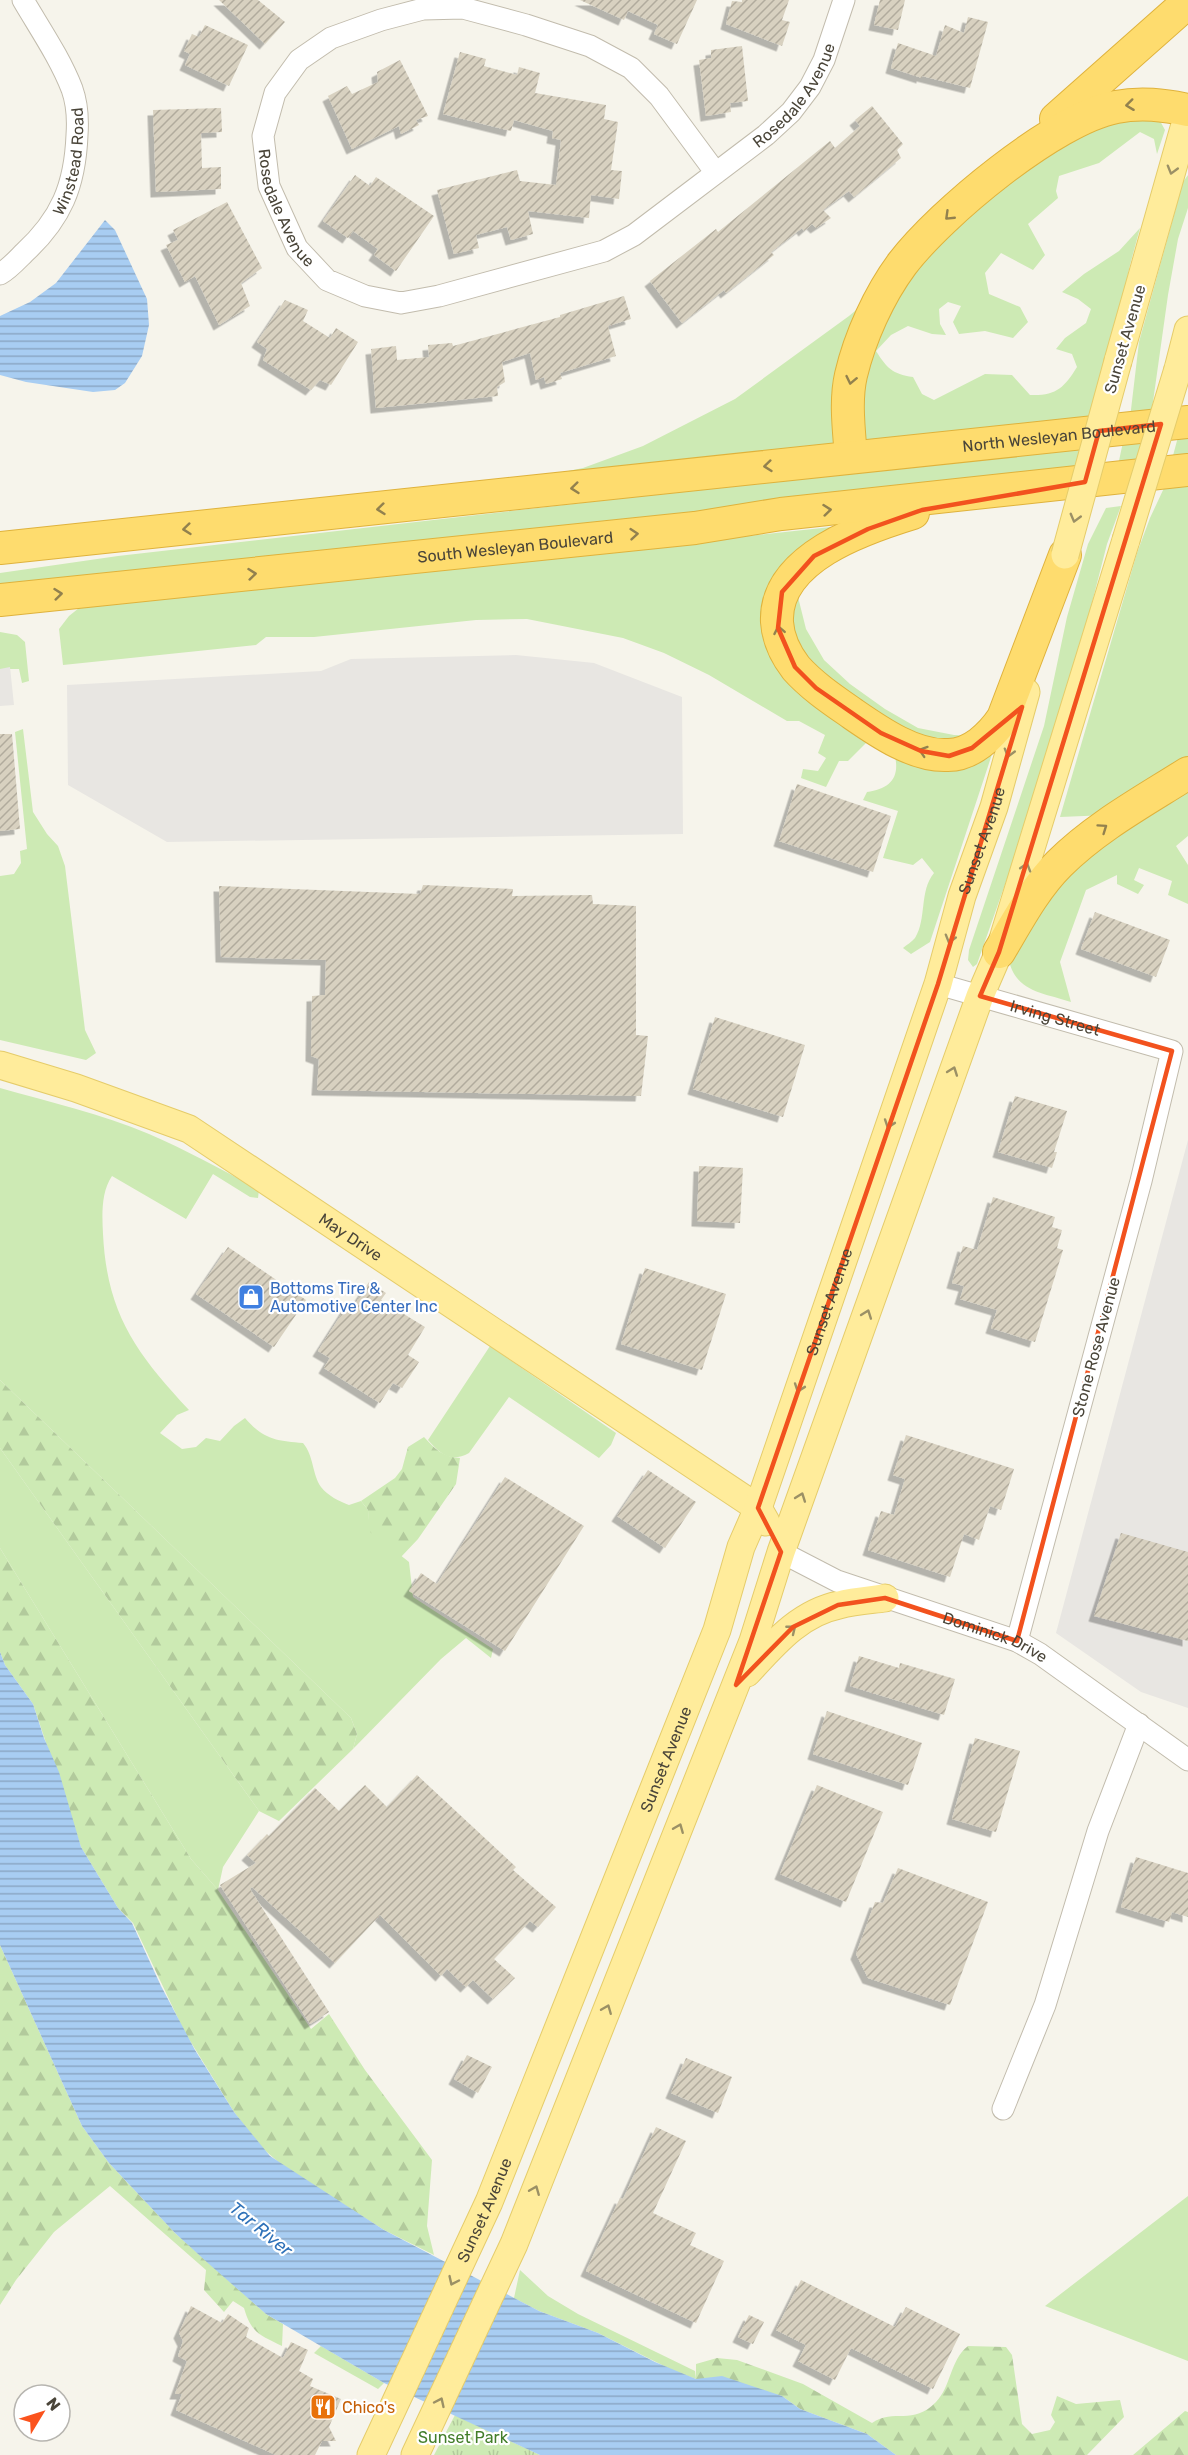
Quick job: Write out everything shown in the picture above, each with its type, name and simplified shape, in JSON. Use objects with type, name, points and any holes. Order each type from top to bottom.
[{"type":"highway","points":[[0,548],[318,516],[851,457],[848,393],[858,352],[877,306],[903,263],[976,190],[1188,2]]},
{"type":"highway","points":[[976,190],[1036,146],[1082,117],[1116,106],[1143,103],[1188,112]]},
{"type":"highway","name":"North Wesleyan Boulevard","points":[[851,457],[1188,422]]},
{"type":"highway","points":[[1065,555],[1003,718],[995,730],[961,753],[937,755],[921,751],[881,733],[816,687],[789,657],[778,628],[777,609],[782,592],[789,580],[814,556],[831,546],[903,516],[933,507],[1029,488],[1188,470]]},
{"type":"highway","name":"South Wesleyan Boulevard","points":[[0,600],[695,528],[781,514],[1029,488]]},
{"type":"highway","points":[[999,952],[1027,906],[1057,865],[1106,826],[1188,773]]},
{"type":"main road","name":"Sunset Avenue","points":[[374,2450],[478,2228],[717,1630],[741,1547],[758,1508],[938,984],[962,896],[994,807],[1188,112]]},
{"type":"main road","points":[[415,2455],[514,2244],[753,1641],[782,1552],[980,996],[999,952],[1188,330]]},
{"type":"main road","name":"May Drive","points":[[0,1065],[76,1088],[189,1129],[758,1508],[782,1552]]},
{"type":"main road","points":[[736,1685],[780,1638],[813,1614],[838,1605],[885,1598]]},
{"type":"street","name":"Winstead Road","points":[[0,274],[43,235],[60,211],[72,182],[76,153],[78,123],[72,91],[56,55],[23,0]]},
{"type":"street","name":"Rosedale Avenue","points":[[716,173],[659,96],[631,68],[590,46],[463,8],[423,9],[381,20],[331,38],[299,60],[275,93],[263,136],[269,186],[297,248],[327,280],[366,296],[401,303],[439,296],[604,251],[634,235],[716,173],[766,135],[791,112],[810,87],[824,60],[844,0]]},
{"type":"street","name":"Irving Street","points":[[938,984],[1172,1052]]},
{"type":"street","name":"Stone Rose Avenue","points":[[1017,1641],[1138,1191],[1172,1052]]},
{"type":"street","name":"Dominick Drive","points":[[782,1552],[837,1581],[1017,1641],[1040,1654],[1188,1760]]},
{"type":"street","points":[[1003,2109],[1045,2005],[1098,1831],[1139,1724]]},
{"type":"highlighted area","points":[[1161,424],[999,952],[980,996],[1172,1051],[1017,1641],[885,1598],[838,1605],[793,1627],[736,1685],[781,1552],[758,1508],[938,984],[1022,707],[972,748],[949,756],[921,751],[881,733],[816,688],[795,667],[778,628],[782,592],[814,556],[868,529],[922,510],[1085,482],[1099,431]]},
{"type":"green space","points":[[1159,119],[1165,130],[1157,154],[1154,139],[1140,132],[1099,163],[1059,176],[1056,191],[1058,198],[1028,224],[1045,255],[1033,270],[1001,253],[985,273],[989,294],[1020,307],[1028,322],[1013,338],[985,331],[959,334],[953,322],[961,306],[948,302],[939,309],[940,324],[946,335],[932,334],[908,326],[891,335],[876,351],[891,369],[913,377],[922,394],[934,400],[985,374],[1012,375],[1030,395],[1053,392],[1068,380],[1077,367],[1072,354],[1056,349],[1065,338],[1086,323],[1091,309],[1078,299],[1062,292],[1119,251],[1140,228],[1095,419],[558,479],[558,473],[583,468],[643,446],[735,399],[849,316],[1055,143],[1097,122]]},
{"type":"green space","points":[[1188,175],[1188,208],[1178,239],[1168,295],[1151,416],[1130,418],[1139,342],[1183,182]]},
{"type":"green space","points":[[1188,436],[1188,461],[1171,463],[1178,437]]},
{"type":"green space","points":[[1143,439],[1137,466],[1117,470],[1123,442]]},
{"type":"green space","points":[[1088,445],[1082,472],[0,589],[0,573],[118,556]]},
{"type":"green space","points":[[1188,485],[1188,764],[1108,815],[1060,817],[1137,553],[1150,518],[1164,488]]},
{"type":"green space","points":[[1121,506],[1107,544],[1083,638],[1022,836],[977,964],[973,967],[968,960],[969,950],[1044,726],[1067,617],[1088,544],[1106,508]]},
{"type":"green space","points":[[831,527],[821,537],[798,597],[806,629],[824,660],[850,684],[885,709],[918,728],[954,735],[976,736],[999,733],[930,942],[911,954],[903,948],[914,939],[919,930],[926,888],[934,873],[922,858],[913,865],[883,858],[898,811],[863,800],[867,792],[875,791],[891,782],[896,771],[895,756],[879,745],[866,743],[848,761],[839,761],[826,787],[801,778],[803,769],[818,771],[826,758],[818,753],[825,735],[799,721],[787,721],[709,675],[664,653],[623,638],[527,619],[476,620],[314,637],[266,637],[256,645],[63,665],[59,629],[79,608]]},
{"type":"green space","points":[[0,632],[17,635],[25,642],[29,681],[22,683],[19,669],[0,669]]},
{"type":"green space","points":[[23,729],[33,812],[58,846],[65,866],[85,1030],[96,1053],[86,1060],[0,1040],[0,876],[14,874],[21,863],[20,851],[27,849],[15,732]]},
{"type":"green space","points":[[1188,783],[1188,836],[1176,846],[1188,865],[1188,904],[1168,895],[1172,881],[1139,868],[1134,880],[1144,885],[1138,894],[1117,884],[1117,875],[1086,890],[1060,962],[1071,1002],[1039,993],[1023,984],[1011,968],[1008,956],[1057,880]]},
{"type":"green space","points":[[0,1088],[131,1127],[191,1153],[259,1190],[258,1198],[250,1197],[213,1174],[186,1219],[112,1176],[108,1182],[103,1204],[103,1234],[106,1262],[118,1310],[128,1331],[154,1370],[189,1410],[177,1415],[160,1433],[182,1449],[196,1447],[206,1438],[220,1441],[245,1418],[264,1435],[303,1443],[307,1448],[321,1487],[334,1498],[349,1505],[361,1501],[368,1510],[370,1531],[409,1562],[413,1597],[493,1649],[491,1658],[466,1638],[441,1659],[353,1749],[357,1734],[351,1718],[0,1380]]},
{"type":"green space","points":[[490,1346],[616,1433],[611,1445],[599,1458],[509,1397],[469,1453],[451,1457],[437,1449],[428,1440]]},
{"type":"green space","points":[[0,1380],[351,1718],[357,1734],[353,1749],[279,1821],[259,1811],[0,1448]]},
{"type":"green space","points":[[424,1437],[440,1452],[460,1458],[456,1484],[418,1539],[401,1557],[369,1531],[368,1510],[361,1501],[395,1478],[402,1469],[408,1447]]},
{"type":"green space","points":[[0,1448],[259,1811],[223,1867],[218,1890],[191,1859],[0,1548]]},
{"type":"green space","points":[[0,1548],[191,1859],[218,1890],[311,2029],[329,2014],[365,2070],[432,2160],[427,2226],[434,2255],[384,2230],[283,2166],[261,2147],[234,2112],[184,2031],[133,1923],[118,1908],[81,1847],[33,1704],[5,1665],[0,1652]]},
{"type":"green space","points":[[0,1945],[82,2126],[109,2163],[175,2233],[266,2314],[283,2324],[282,2346],[257,2332],[250,2323],[244,2308],[233,2301],[224,2312],[204,2290],[206,2270],[110,2186],[54,2232],[16,2280],[0,2305]]},
{"type":"green space","points":[[1188,2196],[1188,2361],[1045,2306]]},
{"type":"green space","points":[[520,2270],[548,2296],[578,2314],[695,2371],[696,2379],[674,2371],[598,2333],[539,2311],[514,2298]]},
{"type":"green space","points":[[321,2346],[384,2383],[378,2389],[314,2353]]},
{"type":"green space","points":[[968,2346],[1006,2347],[1012,2355],[1022,2424],[1032,2434],[1050,2430],[1055,2422],[1051,2415],[1057,2396],[1076,2404],[1120,2400],[1124,2417],[1087,2455],[896,2455],[867,2434],[800,2409],[782,2396],[696,2379],[696,2364],[717,2358],[737,2360],[803,2384],[872,2423],[888,2417],[911,2415],[928,2409],[941,2396],[954,2366]]},
{"type":"green space","points":[[1185,2411],[1188,2412],[1188,2455],[1133,2455]]},
{"type":"green space","name":"Sunset Park","points":[[455,2415],[540,2455],[434,2455]]},
{"type":"shaded area","points":[[516,655],[594,663],[682,697],[683,834],[167,842],[68,785],[67,685],[321,671],[351,659]]},
{"type":"shaded area","points":[[10,667],[14,705],[0,706],[0,669]]},
{"type":"shaded area","points":[[1188,1140],[1188,1708],[1141,1692],[1056,1633]]},
{"type":"water","points":[[105,220],[115,230],[147,299],[149,325],[142,356],[125,383],[115,390],[93,392],[26,382],[0,375],[0,316],[30,302],[56,283]]},
{"type":"water","name":"Tar River","points":[[0,1652],[5,1665],[33,1704],[44,1738],[59,1772],[81,1847],[118,1908],[132,1923],[161,1986],[195,2050],[234,2112],[270,2156],[384,2230],[539,2311],[598,2333],[655,2362],[696,2379],[722,2376],[782,2396],[800,2409],[867,2434],[896,2455],[540,2455],[384,2383],[266,2314],[209,2264],[175,2233],[109,2163],[82,2126],[0,1945]]},
{"type":"building","points":[[219,0],[258,0],[285,22],[265,44]]},
{"type":"building","points":[[580,0],[697,0],[677,44],[654,34],[658,25],[628,11],[624,20]]},
{"type":"building","points":[[742,0],[789,0],[782,20],[790,22],[782,46],[726,24],[732,1],[742,2]]},
{"type":"building","points":[[880,0],[905,0],[898,30],[874,25]]},
{"type":"building","points":[[968,17],[988,22],[970,88],[922,76],[922,78],[891,68],[898,43],[936,56],[945,25],[964,33]]},
{"type":"building","points":[[205,25],[248,45],[229,86],[185,65],[190,54],[184,51],[192,34],[199,37]]},
{"type":"building","points":[[742,46],[748,101],[730,103],[731,112],[706,116],[699,60],[711,58],[711,50]]},
{"type":"building","points":[[460,52],[486,59],[484,66],[517,75],[519,67],[540,73],[535,93],[606,105],[604,119],[618,122],[611,170],[622,171],[619,199],[591,195],[589,218],[528,211],[533,234],[511,240],[507,227],[476,235],[479,248],[454,254],[437,190],[517,170],[520,181],[556,185],[561,140],[552,138],[553,131],[514,120],[511,131],[443,114]]},
{"type":"building","points":[[400,60],[428,116],[416,120],[419,125],[401,134],[399,126],[352,149],[328,96],[347,86],[352,94],[378,82],[377,72]]},
{"type":"building","points":[[872,106],[903,144],[897,150],[901,158],[854,197],[849,191],[823,210],[831,218],[816,228],[812,224],[804,231],[802,228],[771,252],[774,255],[726,293],[724,290],[682,323],[650,281],[716,229],[718,232],[830,141],[835,148],[860,126],[855,120]]},
{"type":"building","points":[[221,108],[222,132],[201,133],[202,168],[221,167],[221,189],[156,192],[153,110]]},
{"type":"building","points":[[355,175],[370,186],[376,177],[434,216],[396,271],[374,255],[378,249],[353,231],[348,238],[323,221]]},
{"type":"building","points":[[227,202],[262,268],[241,283],[250,306],[219,325],[195,276],[185,282],[166,245],[178,240],[173,230]]},
{"type":"building","points":[[624,296],[631,319],[608,326],[616,356],[560,373],[562,379],[546,384],[544,377],[536,380],[530,353],[502,362],[505,382],[497,387],[498,396],[376,408],[371,349],[396,346],[397,360],[429,357],[428,345],[452,343],[453,346],[560,317],[560,315]]},
{"type":"building","points":[[285,300],[308,310],[303,321],[330,338],[336,328],[358,342],[331,385],[320,380],[311,390],[263,360],[267,349],[257,342]]},
{"type":"building","points":[[0,734],[12,734],[20,829],[0,831]]},
{"type":"building","points":[[797,784],[891,816],[873,872],[779,841]]},
{"type":"building","points":[[423,885],[513,889],[512,896],[592,895],[593,904],[636,906],[636,1035],[648,1036],[641,1096],[317,1090],[319,1059],[311,1056],[312,996],[325,995],[326,960],[221,957],[219,886],[420,894]]},
{"type":"building","points":[[1095,912],[1170,940],[1156,977],[1081,949]]},
{"type":"building","points":[[715,1017],[805,1045],[783,1117],[693,1089]]},
{"type":"building","points":[[1015,1096],[1067,1111],[1054,1152],[1057,1152],[1052,1168],[998,1152]]},
{"type":"building","points":[[699,1166],[743,1168],[740,1223],[697,1221]]},
{"type":"building","points":[[993,1197],[1055,1217],[1052,1227],[1062,1230],[1057,1248],[1063,1250],[1035,1342],[991,1328],[997,1310],[960,1299],[964,1286],[952,1283],[963,1246],[977,1250]]},
{"type":"building","name":"Bottoms Tire & Automotive Center Inc","points":[[228,1247],[306,1300],[274,1347],[196,1294]]},
{"type":"building","points":[[645,1268],[726,1294],[702,1370],[621,1344]]},
{"type":"building","points":[[369,1282],[386,1293],[381,1300],[425,1327],[408,1355],[419,1362],[402,1388],[393,1383],[380,1403],[324,1368],[330,1358],[318,1351],[346,1307],[351,1310]]},
{"type":"building","points":[[906,1435],[1014,1469],[1001,1510],[990,1506],[979,1540],[964,1534],[950,1577],[868,1550],[881,1511],[894,1515],[905,1479],[893,1475]]},
{"type":"building","points":[[648,1470],[696,1502],[665,1548],[617,1516]]},
{"type":"building","points":[[505,1477],[584,1526],[505,1651],[409,1591],[421,1573],[437,1584]]},
{"type":"building","points":[[1121,1533],[1188,1552],[1188,1641],[1094,1616]]},
{"type":"building","points":[[859,1656],[899,1668],[900,1663],[955,1679],[944,1715],[850,1686]]},
{"type":"building","points":[[827,1711],[922,1743],[908,1785],[813,1754]]},
{"type":"building","points":[[975,1738],[1020,1751],[996,1832],[952,1819]]},
{"type":"building","points":[[417,1775],[516,1867],[513,1870],[556,1907],[538,1927],[530,1921],[494,1959],[515,1978],[493,1999],[473,1980],[466,1987],[447,1969],[441,1976],[380,1915],[335,1963],[252,1887],[250,1889],[329,2012],[310,2024],[220,1885],[256,1863],[247,1855],[267,1834],[269,1836],[315,1788],[339,1811],[365,1785],[387,1807]]},
{"type":"building","points":[[817,1785],[883,1812],[846,1902],[780,1874]]},
{"type":"building","points":[[1136,1857],[1188,1873],[1188,1917],[1172,1912],[1169,1922],[1121,1907]]},
{"type":"building","points":[[898,1868],[988,1902],[950,2005],[868,1978],[856,1954],[875,1902],[883,1903]]},
{"type":"building","points":[[467,2055],[492,2067],[478,2093],[454,2079]]},
{"type":"building","points":[[686,2058],[732,2077],[718,2113],[671,2093]]},
{"type":"building","points":[[656,2127],[686,2141],[653,2213],[696,2233],[690,2245],[724,2261],[696,2323],[586,2271]]},
{"type":"building","points":[[801,2280],[895,2327],[906,2307],[960,2334],[933,2389],[851,2348],[835,2380],[798,2361],[806,2345],[776,2330]]},
{"type":"building","points":[[191,2306],[222,2323],[228,2314],[249,2328],[246,2337],[283,2358],[291,2342],[308,2350],[299,2371],[313,2379],[310,2386],[341,2399],[329,2427],[336,2441],[322,2441],[315,2455],[276,2455],[176,2410],[182,2394],[175,2394],[187,2361],[178,2356],[183,2341],[179,2333]]},
{"type":"building","points":[[749,2315],[764,2322],[753,2344],[738,2337]]},
{"type":"place","name":"Bottoms Tire & Automotive Center Inc","points":[[251,1297]]},
{"type":"place","name":"Chico's","points":[[323,2407]]}]
